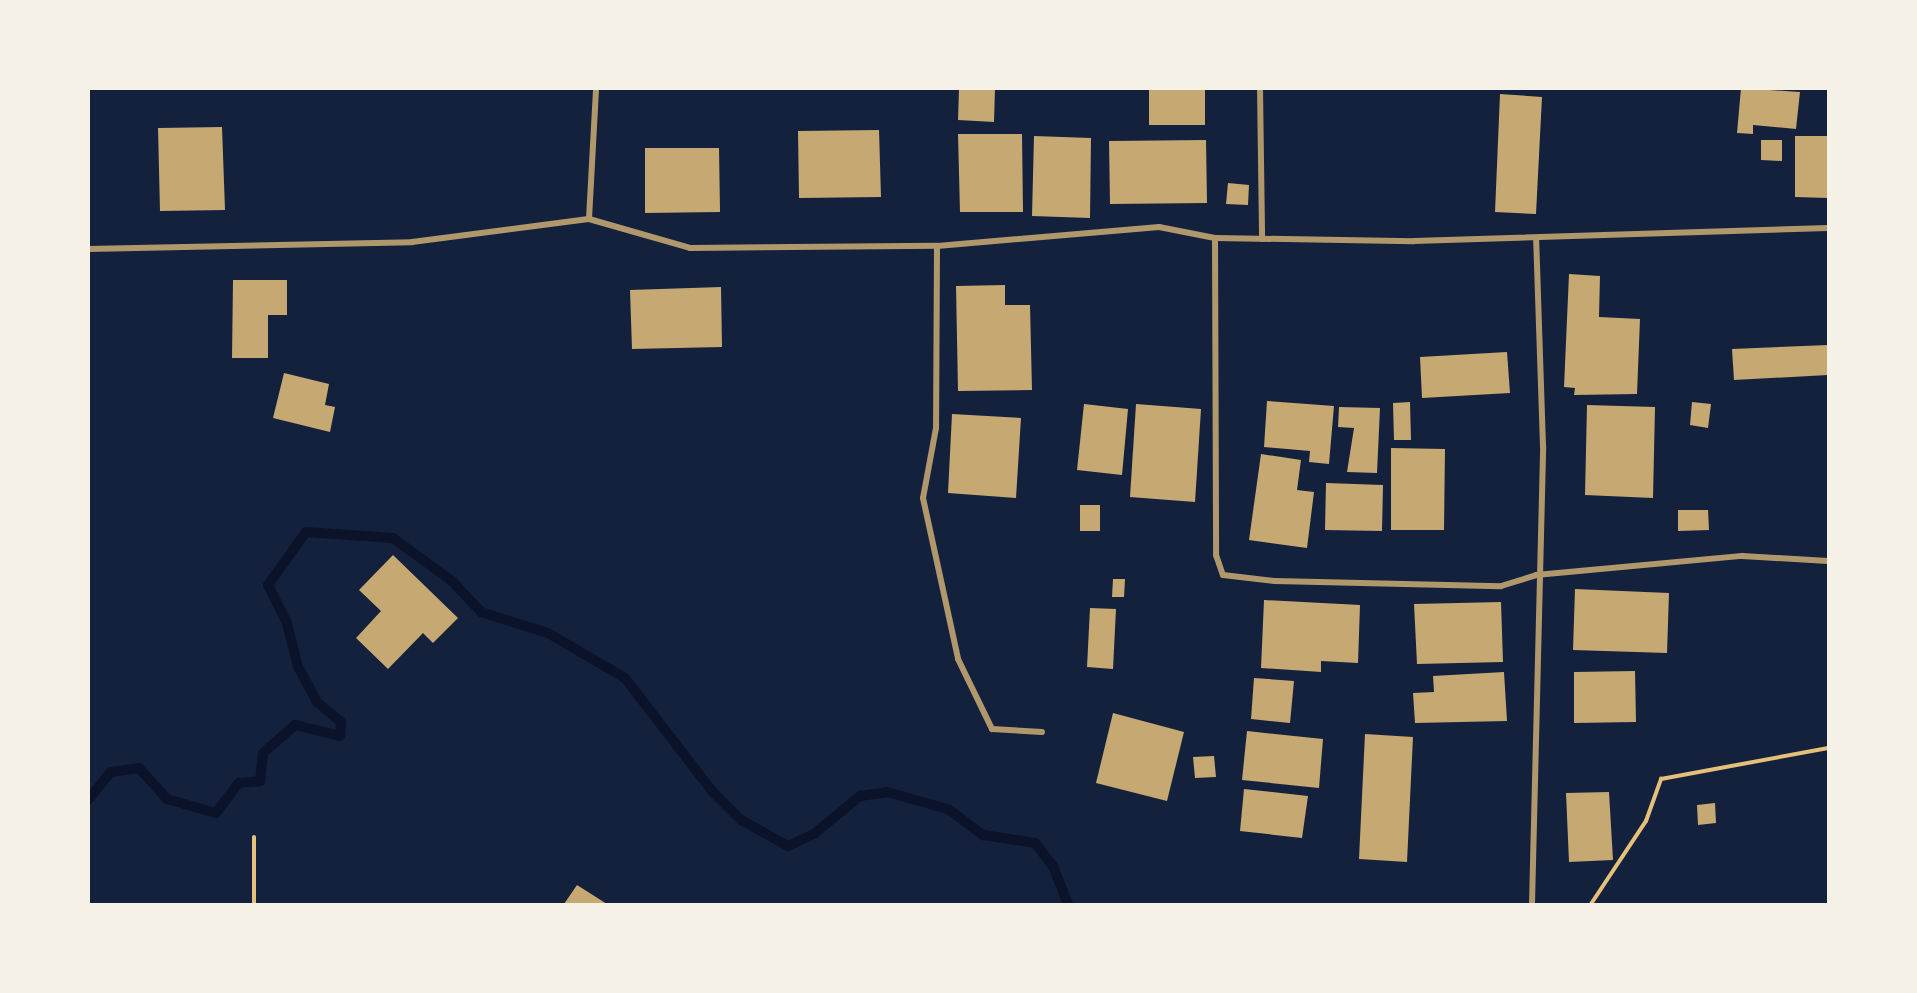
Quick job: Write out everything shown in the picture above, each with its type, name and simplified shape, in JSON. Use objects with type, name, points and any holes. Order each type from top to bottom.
[{"type":"street","points":[[589,219],[596,88]]},
{"type":"street","points":[[1260,88],[1262,239]]},
{"type":"street","points":[[88,249],[412,243],[589,219],[690,248],[937,246],[1160,228],[1215,238],[1262,239],[1536,238],[1828,228]]},
{"type":"street","points":[[1215,238],[1216,555],[1224,575],[1275,581],[1501,586],[1536,575],[1742,556],[1828,561]]},
{"type":"street","points":[[1533,904],[1536,575],[1543,446],[1536,238]]},
{"type":"street","points":[[937,246],[936,428],[923,498],[958,659],[992,729],[1042,732]]},
{"type":"path","points":[[1591,904],[1646,821],[1661,779],[1828,748]]},
{"type":"path","points":[[254,837],[254,904]]},
{"type":"building","points":[[959,88],[995,88],[994,122],[958,120]]},
{"type":"building","points":[[1149,88],[1205,88],[1205,125],[1149,125]]},
{"type":"building","points":[[1741,88],[1800,92],[1796,129],[1753,125],[1753,134],[1737,133]]},
{"type":"building","points":[[1500,94],[1542,97],[1536,214],[1495,212]]},
{"type":"building","points":[[222,127],[225,210],[160,211],[158,128]]},
{"type":"building","points":[[879,130],[881,197],[799,198],[798,131]]},
{"type":"building","points":[[958,134],[1022,134],[1023,212],[960,212]]},
{"type":"building","points":[[1034,136],[1091,138],[1090,218],[1032,216]]},
{"type":"building","points":[[1795,136],[1828,136],[1828,198],[1795,197]]},
{"type":"building","points":[[1206,140],[1207,203],[1110,204],[1109,141]]},
{"type":"building","points":[[1761,140],[1782,140],[1782,161],[1761,160]]},
{"type":"building","points":[[645,148],[719,148],[720,212],[645,213]]},
{"type":"building","points":[[1228,183],[1249,185],[1248,205],[1226,204]]},
{"type":"building","points":[[1569,274],[1600,276],[1599,317],[1640,319],[1637,394],[1574,395],[1575,388],[1564,387]]},
{"type":"building","points":[[233,280],[287,280],[287,315],[268,315],[268,358],[232,358]]},
{"type":"building","points":[[1005,285],[1005,305],[1030,305],[1032,390],[958,391],[956,286]]},
{"type":"building","points":[[721,287],[722,347],[632,349],[630,290]]},
{"type":"building","points":[[1828,345],[1828,375],[1734,380],[1732,349]]},
{"type":"building","points":[[1507,352],[1510,393],[1422,398],[1420,357]]},
{"type":"building","points":[[284,373],[329,384],[325,405],[335,407],[330,432],[273,418]]},
{"type":"building","points":[[1267,401],[1334,406],[1329,464],[1309,462],[1310,451],[1264,447]]},
{"type":"building","points":[[1410,402],[1411,440],[1394,440],[1393,403]]},
{"type":"building","points":[[1692,402],[1711,404],[1708,428],[1690,425]]},
{"type":"building","points":[[1084,404],[1128,409],[1122,475],[1077,470]]},
{"type":"building","points":[[1136,404],[1201,409],[1195,502],[1130,497]]},
{"type":"building","points":[[1587,405],[1655,407],[1653,498],[1585,495]]},
{"type":"building","points":[[1339,407],[1380,408],[1377,473],[1347,472],[1354,428],[1338,427]]},
{"type":"building","points":[[952,414],[1021,418],[1016,498],[948,493]]},
{"type":"building","points":[[1391,448],[1445,449],[1444,530],[1391,530]]},
{"type":"building","points":[[1261,454],[1301,460],[1297,490],[1314,492],[1307,548],[1249,540]]},
{"type":"building","points":[[1326,483],[1383,485],[1382,531],[1325,530]]},
{"type":"building","points":[[1080,505],[1100,505],[1100,531],[1080,531]]},
{"type":"building","points":[[1678,510],[1708,510],[1709,530],[1678,531]]},
{"type":"building","points":[[393,555],[458,618],[433,643],[423,633],[388,669],[356,638],[381,611],[359,590]]},
{"type":"building","points":[[1113,579],[1125,579],[1124,597],[1112,597]]},
{"type":"building","points":[[1575,589],[1669,593],[1667,653],[1573,650]]},
{"type":"building","points":[[1264,600],[1360,605],[1358,663],[1321,661],[1321,672],[1261,668]]},
{"type":"building","points":[[1501,602],[1503,662],[1417,664],[1414,604]]},
{"type":"building","points":[[1090,608],[1116,609],[1113,669],[1087,667]]},
{"type":"building","points":[[1635,671],[1636,722],[1574,723],[1574,672]]},
{"type":"building","points":[[1504,672],[1507,721],[1415,723],[1413,693],[1434,692],[1433,676]]},
{"type":"building","points":[[1254,678],[1294,681],[1290,723],[1251,719]]},
{"type":"building","points":[[1113,713],[1184,732],[1167,801],[1096,783]]},
{"type":"building","points":[[1247,731],[1323,739],[1319,788],[1242,780]]},
{"type":"building","points":[[1365,734],[1413,737],[1407,862],[1359,859]]},
{"type":"building","points":[[1214,756],[1216,777],[1195,778],[1193,757]]},
{"type":"building","points":[[1244,789],[1308,796],[1302,838],[1240,831]]},
{"type":"building","points":[[1609,792],[1613,860],[1569,862],[1566,793]]},
{"type":"building","points":[[1715,803],[1716,823],[1698,825],[1697,805]]},
{"type":"building","points":[[577,885],[607,904],[564,904]]},
{"type":"waterway","points":[[88,800],[111,772],[139,768],[167,799],[216,813],[239,783],[260,781],[263,753],[295,725],[340,736],[341,722],[317,702],[298,667],[287,623],[268,585],[306,532],[393,538],[452,581],[481,612],[548,633],[625,678],[712,791],[741,820],[788,846],[814,834],[860,796],[887,792],[948,809],[983,835],[1035,843],[1053,866],[1068,904]]}]
